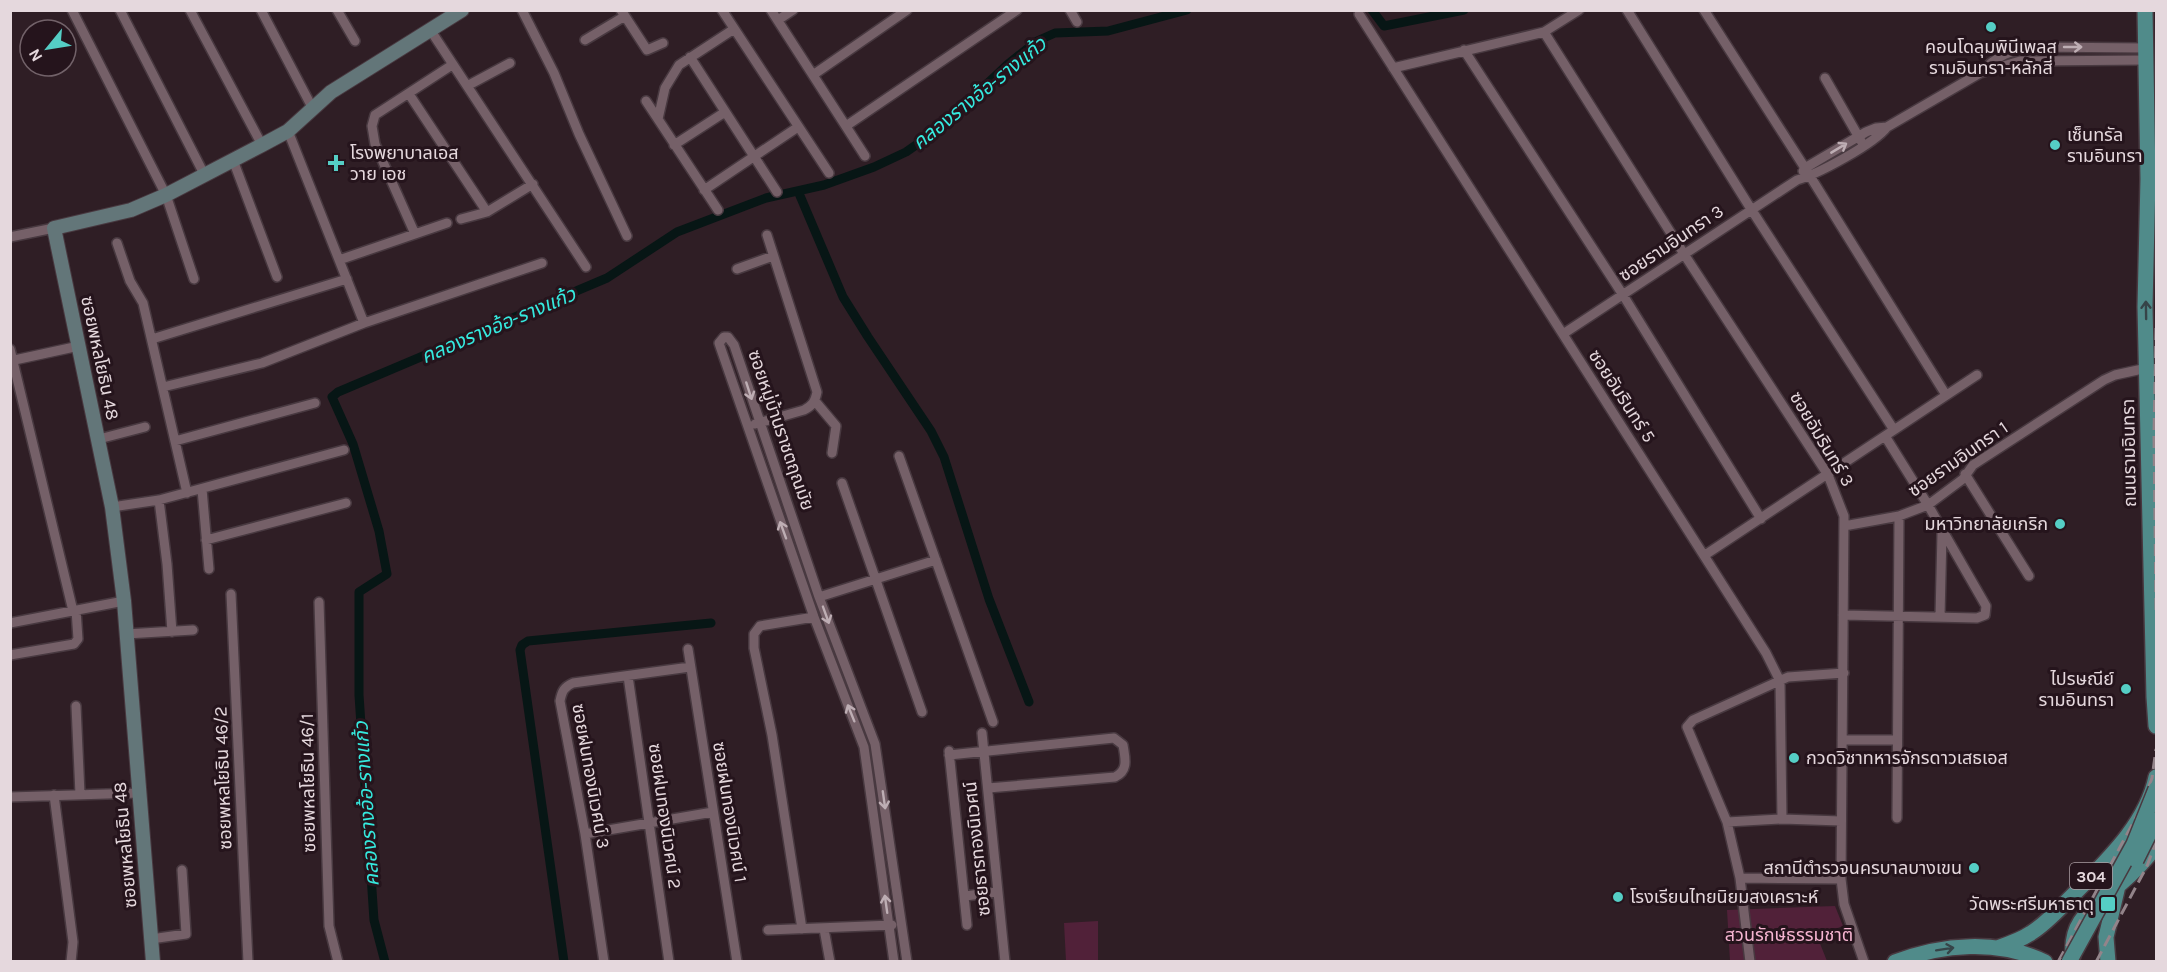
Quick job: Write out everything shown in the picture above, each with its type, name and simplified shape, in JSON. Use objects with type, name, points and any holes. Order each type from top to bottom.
[{"type":"main road","name":"ถนนรามอินทรา","points":[[2145,10],[2148,179],[2145,307],[2154,697],[2157,726]]},
{"type":"main road","name":"ถนนรามอินทรา","points":[[2148,179],[2157,241]]},
{"type":"main road","name":"304","points":[[1997,948],[2029,935],[2048,920],[2108,858],[2142,815],[2157,777]]},
{"type":"main road","name":"304","points":[[2071,962],[2134,844],[2157,789]]},
{"type":"main road","name":"304","points":[[2081,962],[2157,820]]},
{"type":"main road","points":[[2129,832],[2132,844],[2137,850],[2143,853],[2155,848]]},
{"type":"main road","name":"304","points":[[2071,962],[2074,935],[2086,913],[2118,886],[2155,848]]},
{"type":"main road","points":[[2108,962],[2106,937],[2118,886]]},
{"type":"main road","points":[[1895,962],[1950,947],[1997,948],[2019,952],[2045,962]]},
{"type":"street","points":[[72,10],[166,195],[194,279]]},
{"type":"street","points":[[120,10],[204,174]]},
{"type":"street","points":[[190,10],[262,145]]},
{"type":"street","points":[[261,10],[313,109]]},
{"type":"street","points":[[337,10],[355,41]]},
{"type":"street","points":[[10,237],[131,210],[166,195],[288,131],[331,92],[462,10]]},
{"type":"street","points":[[522,10],[554,73],[579,134],[627,236]]},
{"type":"street","points":[[722,10],[829,173]]},
{"type":"street","points":[[771,10],[865,156]]},
{"type":"street","points":[[778,20],[793,10]]},
{"type":"street","points":[[813,75],[906,10]]},
{"type":"street","points":[[846,126],[1017,10]]},
{"type":"street","points":[[1070,10],[1077,22]]},
{"type":"street","points":[[1393,68],[1544,32],[1579,10]]},
{"type":"street","points":[[1626,10],[1894,430]]},
{"type":"street","points":[[1704,10],[1808,172],[1946,395]]},
{"type":"street","points":[[585,40],[623,13],[647,50],[663,43]]},
{"type":"street","name":"ซอยอัมรินทร์ 5","points":[[1359,14],[1766,653],[1779,681],[1782,819]]},
{"type":"street","points":[[658,119],[665,88],[679,65],[734,29]]},
{"type":"street","points":[[431,31],[586,267]]},
{"type":"street","name":"ซอยอัมรินทร์ 3","points":[[1544,32],[1684,254],[1828,475],[1842,506],[1844,673],[1841,879],[1844,904],[1864,962]]},
{"type":"street","points":[[1464,50],[1623,295],[1761,519]]},
{"type":"street","name":"ซอยรามอินทรา 3","points":[[1563,334],[1808,172],[1861,141],[1876,128],[1887,127],[1980,73],[2020,61],[2146,54]]},
{"type":"street","points":[[690,57],[777,192]]},
{"type":"street","points":[[467,86],[510,63]]},
{"type":"street","points":[[415,234],[375,144],[372,126],[375,114],[453,65]]},
{"type":"street","points":[[1825,78],[1861,141]]},
{"type":"street","points":[[409,94],[487,212]]},
{"type":"street","points":[[646,101],[718,210]]},
{"type":"street","points":[[674,145],[725,112]]},
{"type":"street","points":[[704,190],[798,127]]},
{"type":"street","points":[[288,131],[364,323]]},
{"type":"street","points":[[233,160],[277,278]]},
{"type":"street","points":[[461,219],[487,212],[533,184]]},
{"type":"street","points":[[339,260],[447,223]]},
{"type":"street","name":"ซอยพหลโยธิน 48","points":[[54,228],[112,507],[124,601],[153,962]]},
{"type":"street","points":[[747,426],[811,407],[817,392],[767,235]]},
{"type":"street","points":[[117,243],[130,281],[143,303],[186,493]]},
{"type":"street","points":[[737,269],[773,256]]},
{"type":"street","points":[[163,387],[262,363],[364,323],[542,263]]},
{"type":"street","points":[[152,339],[347,279]]},
{"type":"street","name":"ซอยหมู่บ้านราชตฤณมัย","points":[[894,962],[864,747],[814,617],[747,426],[719,343],[724,337],[728,337],[734,345],[819,597],[878,755],[907,962]]},
{"type":"street","points":[[12,361],[79,346]]},
{"type":"street","points":[[10,349],[74,611],[78,639],[74,644],[10,655]]},
{"type":"street","name":"ซอยรามอินทรา 1","points":[[1844,526],[1899,516],[1928,505],[1958,483],[1973,465],[2104,380],[2115,375],[2147,368]]},
{"type":"street","points":[[1705,555],[1977,375]]},
{"type":"street","points":[[815,401],[836,426],[832,453]]},
{"type":"street","points":[[175,441],[315,403]]},
{"type":"street","points":[[99,439],[145,427]]},
{"type":"street","points":[[1844,615],[1977,618],[1985,615],[1986,611],[1986,606],[1928,505],[1885,436]]},
{"type":"street","points":[[112,507],[159,500],[344,450]]},
{"type":"street","points":[[899,456],[993,722]]},
{"type":"street","points":[[1965,474],[2029,576]]},
{"type":"street","points":[[842,483],[922,712]]},
{"type":"street","points":[[202,489],[209,569]]},
{"type":"street","points":[[159,500],[172,632]]},
{"type":"street","points":[[206,540],[346,503]]},
{"type":"street","points":[[776,510],[789,507]]},
{"type":"street","points":[[1898,818],[1899,516]]},
{"type":"street","points":[[1940,616],[1942,530]]},
{"type":"street","points":[[819,597],[936,560]]},
{"type":"street","name":"ซอยพหลโยธิน 46/2","points":[[231,594],[248,962]]},
{"type":"street","points":[[10,623],[124,601]]},
{"type":"street","name":"ซอยพหลโยธิน 46/1","points":[[319,602],[329,926],[338,962]]},
{"type":"street","points":[[802,929],[772,735],[754,648],[754,634],[760,626],[814,617]]},
{"type":"street","points":[[126,634],[193,630]]},
{"type":"street","name":"ซอยฝนทองนิเวศน์ 1","points":[[688,649],[738,962]]},
{"type":"street","name":"ซอยฝนทองนิเวศน์ 3","points":[[604,962],[585,834],[560,701],[562,691],[573,682],[690,667]]},
{"type":"street","points":[[836,675],[847,673]]},
{"type":"street","points":[[1750,962],[1740,878],[1727,822],[1687,731],[1688,725],[1693,720],[1796,675],[1844,673]]},
{"type":"street","name":"ซอยฝนทองนิเวศน์ 2","points":[[628,676],[669,962]]},
{"type":"street","points":[[76,706],[80,794]]},
{"type":"street","name":"ซอยธารทองนิเวศน์","points":[[982,733],[1005,962]]},
{"type":"street","points":[[967,925],[949,752],[984,752],[1114,738],[1123,745],[1126,765],[1115,777],[988,788]]},
{"type":"street","points":[[1842,740],[1897,740]]},
{"type":"street","points":[[10,797],[139,793]]},
{"type":"street","points":[[54,795],[73,942],[71,962]]},
{"type":"street","points":[[585,834],[713,812]]},
{"type":"street","points":[[1727,822],[1782,819],[1841,821]]},
{"type":"street","points":[[151,939],[186,934],[182,870]]},
{"type":"street","points":[[1740,878],[1841,879]]},
{"type":"street","points":[[965,896],[997,892]]},
{"type":"street","points":[[768,930],[901,924]]},
{"type":"street","points":[[824,928],[830,962]]},
{"type":"green space","name":"สวนรักษ์ธรรมชาติ","points":[[1835,906],[1843,926],[1817,936],[1827,961],[1730,961],[1727,910]]},
{"type":"green space","points":[[1098,921],[1098,961],[1066,961],[1064,923]]},
{"type":"waterway","name":"คลองรางอ้อ-รางแก้ว","points":[[385,962],[374,920],[359,695],[359,592],[387,574],[379,531],[353,444],[332,397],[338,392],[607,278],[677,232],[766,198],[824,185],[874,167],[906,152],[939,129],[1008,64],[1037,41],[1055,33],[1108,31],[1187,10]]},
{"type":"waterway","name":"คลองรางอ้อ-รางแก้ว","points":[[1372,10],[1384,26],[1464,10]]},
{"type":"waterway","points":[[798,191],[843,297],[931,431],[944,457],[989,599],[1029,702]]},
{"type":"waterway","points":[[564,962],[520,650],[522,645],[528,641],[711,623]]},
{"type":"railway","points":[[2156,328],[2154,434],[2156,613]]},
{"type":"railway","points":[[2058,962],[2140,810],[2152,778],[2156,749]]},
{"type":"railway","points":[[2096,962],[2147,866],[2156,842]]},
{"type":"place","name":"คอนโดลุมพินีเพลส รามอินทรา-หลักสี่","points":[[1991,27]]},
{"type":"place","name":"เซ็นทรัล รามอินทรา","points":[[2055,145]]},
{"type":"place","name":"โรงพยาบาลเอส วาย เอช","points":[[336,163]]},
{"type":"place","name":"มหาวิทยาลัยเกริก","points":[[2060,524]]},
{"type":"place","name":"ไปรษณีย์ รามอินทรา","points":[[2126,689]]},
{"type":"place","name":"กวดวิชาทหารจักรดาวเสธเอส","points":[[1794,758]]},
{"type":"place","name":"สถานีตำรวจนครบาลบางเขน","points":[[1974,868]]},
{"type":"place","name":"โรงเรียนไทยนิยมสงเคราะห์","points":[[1618,897]]},
{"type":"place","name":"วัดพระศรีมหาธาตุ","points":[[2108,904]]}]
